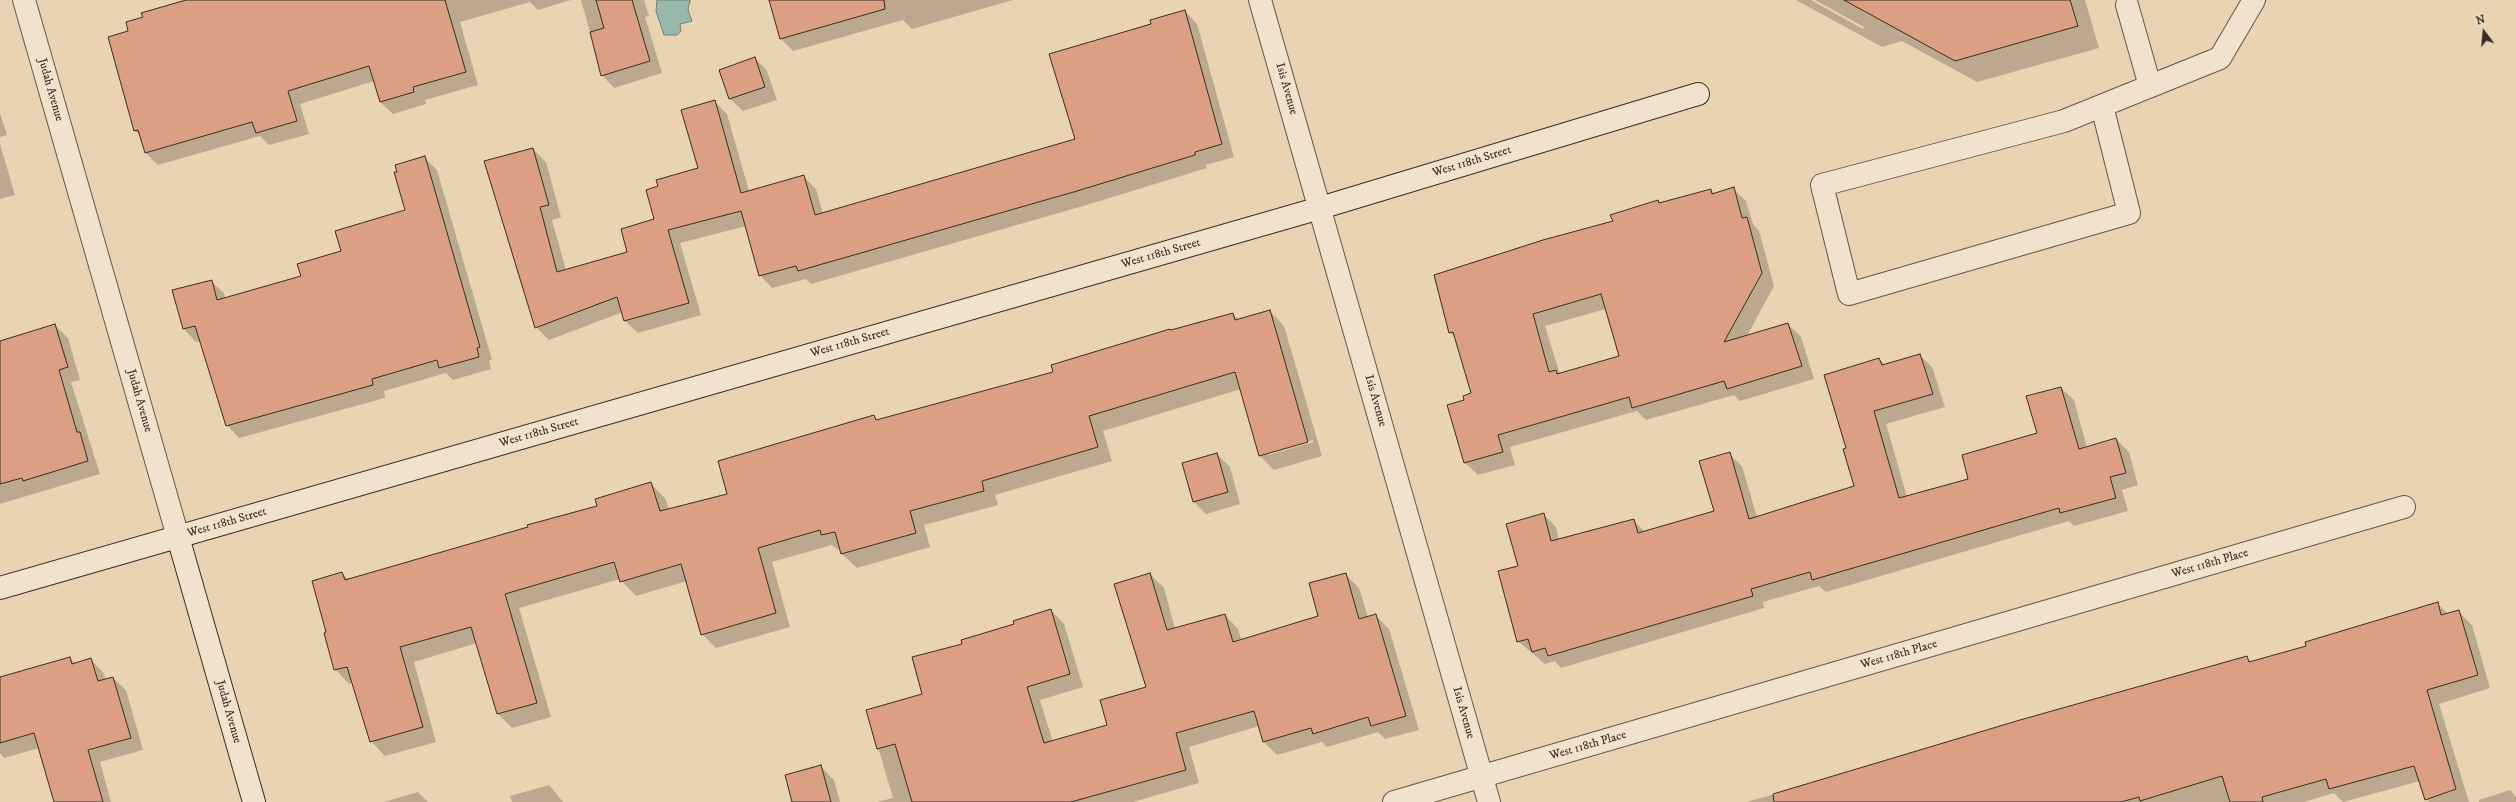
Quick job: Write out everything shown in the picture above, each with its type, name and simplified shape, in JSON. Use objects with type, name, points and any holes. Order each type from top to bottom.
[{"type":"street","name":"Judah Avenue","points":[[24,0],[254,802]]},
{"type":"street","name":"Isis Avenue","points":[[1260,0],[1489,802]]},
{"type":"street","points":[[2102,106],[2130,213],[1849,294],[1822,185],[2064,121],[2220,58],[2254,0]]},
{"type":"street","points":[[2126,5],[2150,86]]},
{"type":"street","name":"West 118th Street","points":[[0,588],[1320,208],[1698,94]]},
{"type":"street","name":"West 118th Place","points":[[1394,802],[2404,507]]},
{"type":"shaded area","points":[[657,0],[690,0],[688,10],[692,21],[680,24],[681,31],[677,35],[664,35],[656,11]]},
{"type":"building","points":[[186,0],[445,0],[466,72],[413,87],[414,92],[380,102],[369,66],[288,91],[297,121],[256,133],[252,122],[145,153],[138,130],[134,131],[108,37],[128,31],[126,22],[143,17],[141,13]]},
{"type":"building","points":[[596,0],[632,0],[650,61],[601,76],[590,32],[604,28]]},
{"type":"building","points":[[769,0],[884,0],[885,9],[780,39]]},
{"type":"building","points":[[1844,0],[2070,0],[2078,26],[1955,61]]},
{"type":"building","points":[[1185,10],[1222,144],[1195,152],[1195,155],[1077,191],[798,271],[796,266],[759,276],[741,211],[668,230],[689,303],[624,321],[617,297],[535,328],[484,161],[533,148],[549,205],[540,207],[557,272],[627,252],[621,229],[654,219],[646,190],[658,186],[656,180],[698,168],[681,110],[715,100],[741,193],[804,175],[815,215],[1075,139],[1049,54],[1151,24],[1150,20]]},
{"type":"building","points":[[755,57],[765,87],[729,99],[719,70]]},
{"type":"building","points":[[425,156],[480,347],[477,348],[479,357],[439,368],[437,360],[372,379],[373,385],[226,426],[195,326],[183,329],[172,290],[212,280],[217,300],[301,276],[297,264],[341,251],[335,231],[405,210],[394,172],[397,172],[395,165]]},
{"type":"building","points":[[1734,187],[1742,218],[1747,217],[1762,273],[1724,342],[1788,323],[1802,366],[1727,389],[1724,381],[1632,408],[1629,397],[1498,435],[1503,452],[1464,463],[1447,405],[1464,400],[1463,396],[1471,393],[1453,332],[1449,333],[1434,275],[1543,240],[1613,221],[1610,215],[1658,200],[1659,203],[1711,189],[1712,194]],"holes":[[[1601,294],[1619,356],[1557,374],[1556,370],[1549,372],[1533,314]]]},
{"type":"building","points":[[1270,310],[1308,442],[1259,456],[1235,372],[1089,416],[1098,447],[982,481],[984,491],[910,511],[916,533],[841,554],[835,532],[821,535],[820,530],[758,548],[776,613],[701,635],[681,564],[620,582],[614,562],[505,594],[537,703],[497,714],[471,627],[400,647],[423,727],[370,742],[347,667],[334,670],[324,633],[326,632],[312,581],[342,572],[345,580],[528,527],[527,525],[597,506],[595,499],[651,482],[660,511],[727,494],[718,461],[874,415],[876,420],[1053,372],[1051,365],[1170,329],[1171,330],[1233,313],[1235,320]]},
{"type":"building","points":[[55,324],[68,367],[59,370],[77,432],[80,432],[88,461],[23,481],[22,478],[0,484],[0,341]]},
{"type":"building","points":[[1920,354],[1933,394],[1874,411],[1899,498],[1968,479],[1962,455],[2037,433],[2026,396],[2061,387],[2079,449],[2116,438],[2126,473],[2110,477],[2116,498],[2060,513],[2059,508],[1812,580],[1810,572],[1751,589],[1753,596],[1548,656],[1545,648],[1532,652],[1528,639],[1517,642],[1498,571],[1518,566],[1506,524],[1544,513],[1551,541],[1634,519],[1638,533],[1714,511],[1699,461],[1730,452],[1749,519],[1854,486],[1843,449],[1846,448],[1824,375],[1879,358],[1882,365]]},
{"type":"building","points":[[1217,453],[1228,492],[1193,502],[1182,463]]},
{"type":"building","points":[[1150,573],[1167,630],[1225,614],[1233,642],[1318,616],[1309,583],[1346,573],[1359,619],[1376,614],[1406,716],[1371,726],[1368,717],[1313,734],[1311,728],[1263,742],[1254,711],[1176,733],[1186,770],[1071,802],[912,802],[895,744],[877,749],[866,710],[922,694],[912,657],[962,644],[961,640],[1014,624],[1013,621],[1051,609],[1070,674],[1027,687],[1044,743],[1107,725],[1100,700],[1146,687],[1114,584]]},
{"type":"building","points":[[2438,602],[2441,615],[2459,610],[2478,675],[2427,690],[2456,789],[2425,800],[2414,766],[2329,789],[2326,779],[2262,797],[2263,802],[2230,802],[2222,776],[2140,801],[2139,797],[2121,802],[1774,802],[1773,794],[2020,720],[2247,656],[2249,662],[2306,646],[2305,642]]},
{"type":"building","points":[[70,657],[72,664],[91,658],[98,681],[113,677],[131,738],[88,750],[103,802],[54,802],[34,733],[0,743],[0,677]]},
{"type":"building","points":[[821,765],[831,802],[792,802],[785,775]]}]
